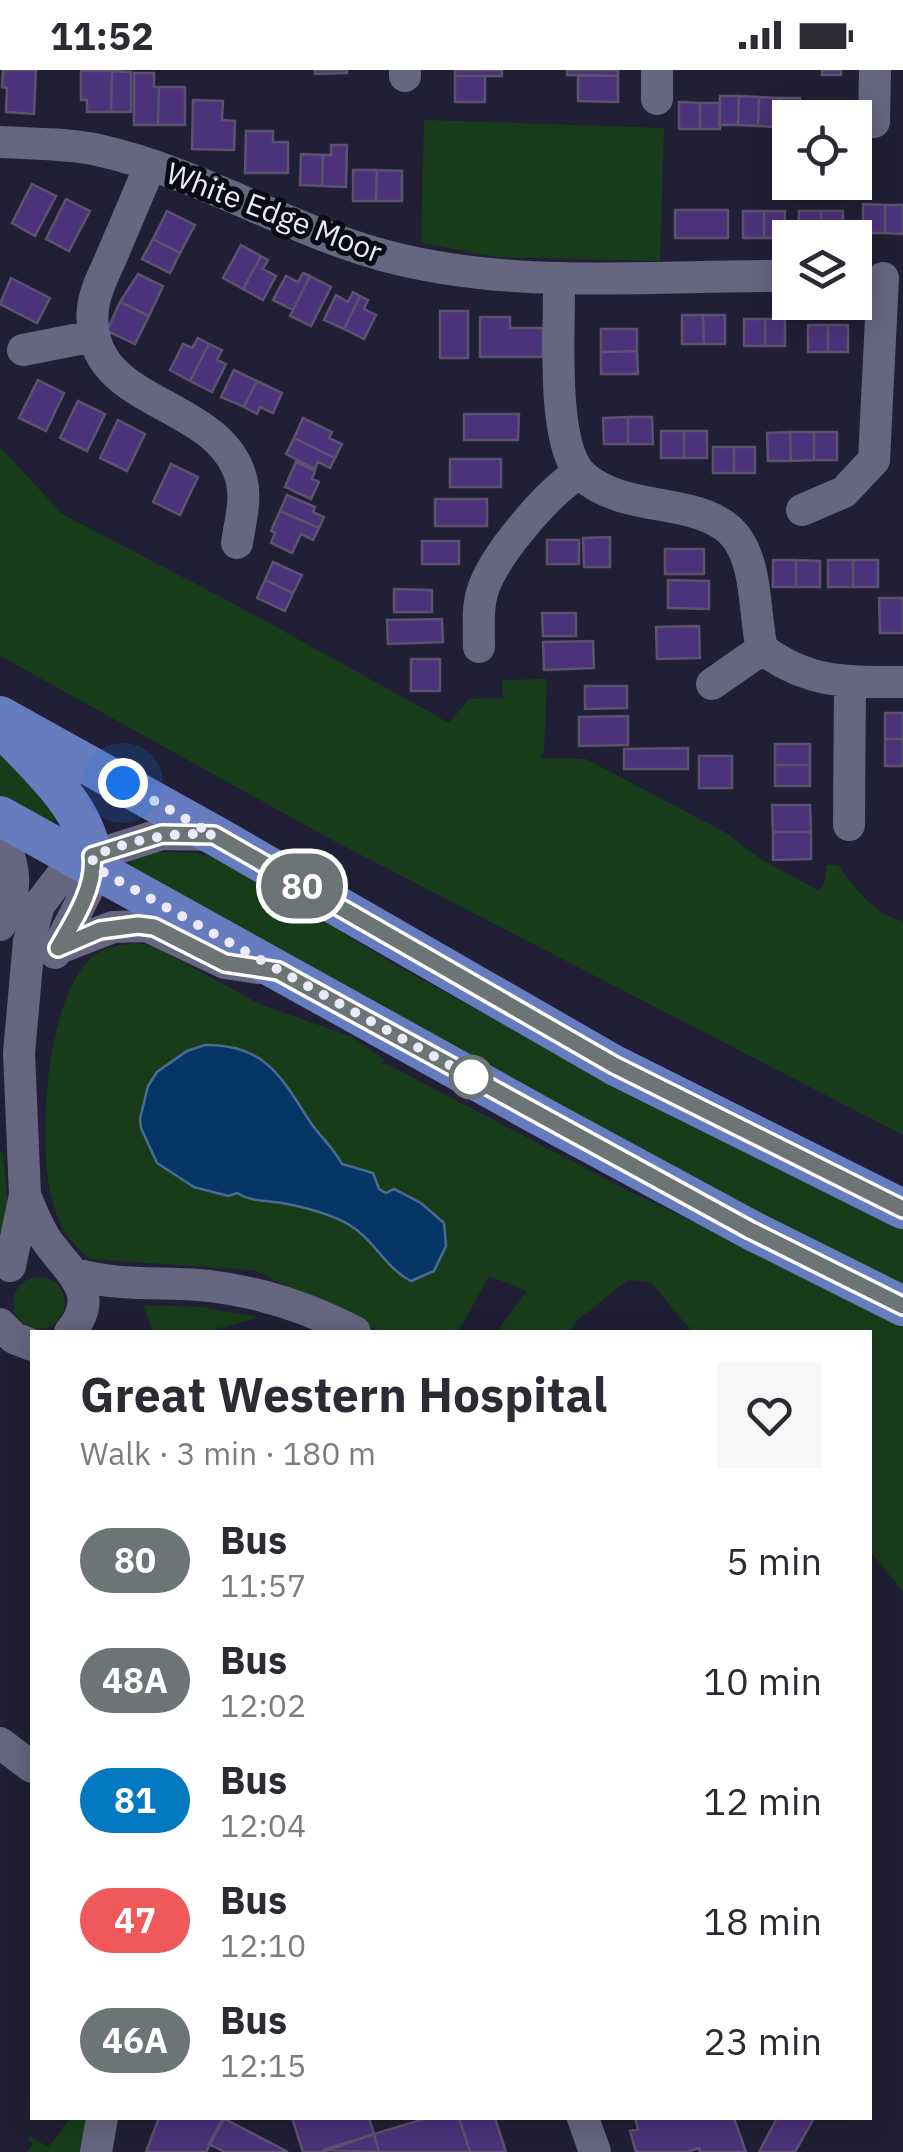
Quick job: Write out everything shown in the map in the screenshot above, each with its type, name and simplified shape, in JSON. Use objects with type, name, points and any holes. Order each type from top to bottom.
[{"type":"main road","points":[[0,716],[614,1065],[903,1209]]},
{"type":"main road","points":[[0,726],[80,815],[90,861]]},
{"type":"main road","points":[[0,816],[90,861],[278,971],[750,1230],[903,1306]]},
{"type":"street","points":[[874,122],[875,70]]},
{"type":"street","name":"White Edge Moor","points":[[0,142],[76,146],[150,166],[385,256],[492,274],[559,278],[772,276]]},
{"type":"street","points":[[150,166],[95,297],[94,336],[98,352],[127,384],[189,419],[228,451],[242,483],[244,502],[236,542]]},
{"type":"street","points":[[802,510],[844,492],[874,460],[880,277]]},
{"type":"street","points":[[559,278],[563,439],[579,472],[598,487],[626,498],[685,509],[725,526],[738,538],[746,556],[762,649],[798,672],[850,682],[903,682]]},
{"type":"street","points":[[23,350],[94,336]]},
{"type":"street","points":[[480,647],[480,601],[493,568],[554,489],[579,472]]},
{"type":"street","points":[[712,684],[762,649]]},
{"type":"street","points":[[849,825],[850,682]]},
{"type":"street","points":[[0,829],[14,867],[15,883],[0,925]]},
{"type":"street","points":[[5,1272],[25,1195],[18,1078],[31,932],[39,905],[62,875],[90,861],[162,834],[214,835]]},
{"type":"street","points":[[26,987],[58,948],[88,889],[90,861]]},
{"type":"street","points":[[58,948],[100,930],[138,925],[154,927],[225,963],[278,971]]},
{"type":"street","points":[[25,1195],[43,1235],[83,1292],[76,1325]]},
{"type":"street","points":[[5,1272],[34,1256],[49,1257],[102,1282],[249,1291],[314,1312],[351,1330]]},
{"type":"street","points":[[76,1325],[118,1296],[147,1286]]},
{"type":"street","points":[[0,1324],[20,1344]]},
{"type":"street","points":[[0,1742],[30,1766]]},
{"type":"street","points":[[96,2152],[102,2120]]},
{"type":"street","points":[[585,2120],[595,2152]]},
{"type":"green space","points":[[424,120],[664,128],[660,261],[496,257],[421,243]]},
{"type":"green space","points":[[0,447],[62,514],[449,723],[469,699],[503,698],[502,680],[547,679],[544,753],[539,758],[586,759],[728,834],[759,858],[819,891],[827,865],[838,865],[874,907],[903,921],[903,1135],[336,842],[0,656]]},
{"type":"green space","points":[[0,750],[57,817],[48,828],[0,801]]},
{"type":"green space","points":[[196,853],[232,862],[291,893],[343,933],[404,970],[677,1119],[903,1229],[903,1289],[831,1256],[129,869],[132,856]]},
{"type":"green space","points":[[139,943],[158,948],[259,1004],[353,1037],[384,1060],[380,1065],[387,1064],[629,1191],[903,1321],[903,1592],[872,1553],[872,1330],[690,1330],[651,1282],[628,1280],[576,1321],[572,1330],[498,1330],[527,1291],[489,1276],[459,1330],[377,1330],[254,1270],[90,1259],[83,1254],[59,1219],[48,1178],[48,1076],[54,1040],[74,980],[94,955]]},
{"type":"green space","points":[[0,1153],[8,1208],[0,1255]]},
{"type":"green space","points":[[39,1277],[57,1285],[65,1303],[57,1321],[39,1329],[21,1321],[13,1303],[21,1285]]},
{"type":"green space","points":[[143,1305],[201,1307],[259,1317],[211,1330],[152,1330]]},
{"type":"green space","points":[[69,2120],[92,2120],[85,2152],[27,2152],[33,2144],[27,2139],[30,2136],[48,2147]]},
{"type":"water","points":[[205,1045],[226,1046],[259,1058],[282,1080],[342,1164],[373,1173],[379,1189],[386,1193],[394,1189],[421,1203],[444,1223],[446,1246],[434,1271],[411,1281],[357,1230],[340,1220],[299,1206],[194,1187],[157,1163],[141,1128],[148,1086],[157,1072],[187,1051]]},
{"type":"building","points":[[3,70],[36,70],[34,114],[6,112]]},
{"type":"building","points":[[315,70],[347,70],[347,73],[315,74]]},
{"type":"building","points":[[455,70],[502,70],[502,76],[455,76]]},
{"type":"building","points":[[567,70],[618,70],[618,76],[567,75]]},
{"type":"building","points":[[822,70],[841,70],[841,75],[822,75]]},
{"type":"building","points":[[81,71],[112,71],[111,112],[87,112],[87,100],[81,100]]},
{"type":"building","points":[[112,71],[131,72],[131,112],[111,112]]},
{"type":"building","points":[[134,73],[154,73],[154,87],[159,87],[158,125],[134,125]]},
{"type":"building","points":[[578,75],[618,76],[618,102],[578,101]]},
{"type":"building","points":[[455,76],[485,76],[485,102],[455,102]]},
{"type":"building","points":[[159,87],[185,87],[185,125],[158,125]]},
{"type":"building","points":[[720,96],[739,96],[738,125],[719,125]]},
{"type":"building","points":[[739,96],[759,97],[758,126],[738,125]]},
{"type":"building","points":[[759,97],[780,98],[772,100],[772,127],[758,126]]},
{"type":"building","points":[[193,100],[223,101],[222,120],[235,121],[234,150],[192,149]]},
{"type":"building","points":[[679,102],[700,103],[700,129],[679,129]]},
{"type":"building","points":[[700,103],[720,103],[720,129],[700,129]]},
{"type":"building","points":[[246,131],[273,131],[273,142],[288,142],[288,173],[245,173]]},
{"type":"building","points":[[331,145],[347,145],[346,187],[322,186],[323,155],[331,155]]},
{"type":"building","points":[[301,154],[323,155],[322,186],[300,185]]},
{"type":"building","points":[[353,170],[377,170],[376,201],[353,201]]},
{"type":"building","points":[[377,170],[402,171],[402,201],[376,201]]},
{"type":"building","points":[[32,184],[56,196],[35,236],[12,223]]},
{"type":"building","points":[[66,199],[90,211],[69,251],[46,239]]},
{"type":"building","points":[[863,204],[885,205],[885,233],[872,233],[872,220],[863,220]]},
{"type":"building","points":[[885,205],[903,205],[903,234],[885,233]]},
{"type":"building","points":[[675,210],[728,210],[728,238],[675,238]]},
{"type":"building","points":[[167,211],[195,225],[180,253],[153,239]]},
{"type":"building","points":[[743,211],[764,211],[764,238],[743,238]]},
{"type":"building","points":[[764,211],[785,211],[785,220],[772,220],[772,238],[764,238]]},
{"type":"building","points":[[799,211],[821,211],[821,220],[799,220]]},
{"type":"building","points":[[821,211],[843,211],[843,220],[821,220]]},
{"type":"building","points":[[153,239],[180,253],[170,273],[142,259]]},
{"type":"building","points":[[241,245],[261,256],[243,289],[223,278]]},
{"type":"building","points":[[261,256],[268,260],[263,269],[276,276],[263,300],[243,289]]},
{"type":"building","points":[[303,273],[310,276],[293,310],[273,300],[286,276],[298,282]]},
{"type":"building","points":[[138,274],[163,286],[149,316],[120,302]]},
{"type":"building","points":[[310,276],[331,287],[311,326],[290,316]]},
{"type":"building","points":[[11,278],[50,298],[37,323],[0,304]]},
{"type":"building","points":[[353,292],[360,296],[344,329],[324,320],[336,295],[348,302]]},
{"type":"building","points":[[360,296],[368,300],[364,309],[376,315],[364,339],[344,329]]},
{"type":"building","points":[[120,302],[149,316],[135,344],[107,331]]},
{"type":"building","points":[[440,311],[468,311],[468,358],[440,358]]},
{"type":"building","points":[[682,315],[703,315],[704,344],[682,344]]},
{"type":"building","points":[[703,315],[725,315],[725,344],[704,344]]},
{"type":"building","points":[[480,317],[510,317],[510,328],[543,328],[543,357],[480,357]]},
{"type":"building","points":[[744,319],[765,319],[765,346],[744,346]]},
{"type":"building","points":[[765,319],[785,320],[785,346],[765,346]]},
{"type":"building","points":[[808,325],[828,325],[828,352],[808,352]]},
{"type":"building","points":[[828,325],[848,325],[848,352],[828,352]]},
{"type":"building","points":[[601,329],[637,329],[637,351],[601,352]]},
{"type":"building","points":[[198,338],[209,344],[190,381],[170,370],[183,344],[192,348]]},
{"type":"building","points":[[209,344],[222,350],[217,360],[226,364],[212,392],[190,381]]},
{"type":"building","points":[[637,351],[638,374],[601,374],[601,352]]},
{"type":"building","points":[[234,370],[257,381],[244,407],[221,397]]},
{"type":"building","points":[[38,380],[64,393],[46,431],[19,418]]},
{"type":"building","points":[[257,381],[282,393],[273,413],[260,407],[257,414],[244,407]]},
{"type":"building","points":[[78,401],[105,414],[87,451],[60,438]]},
{"type":"building","points":[[464,414],[519,414],[518,440],[464,440]]},
{"type":"building","points":[[628,417],[652,417],[653,444],[628,444]]},
{"type":"building","points":[[628,417],[628,444],[604,444],[603,418]]},
{"type":"building","points":[[303,418],[332,432],[329,438],[342,444],[335,458],[294,438]]},
{"type":"building","points":[[118,420],[145,434],[127,471],[100,458]]},
{"type":"building","points":[[661,431],[684,431],[684,458],[661,458]]},
{"type":"building","points":[[684,431],[707,431],[707,458],[684,458]]},
{"type":"building","points":[[790,432],[791,461],[768,461],[767,433]]},
{"type":"building","points":[[790,432],[814,432],[814,460],[791,461]]},
{"type":"building","points":[[814,432],[837,432],[837,460],[814,460]]},
{"type":"building","points":[[294,438],[335,458],[330,468],[318,462],[315,469],[286,454]]},
{"type":"building","points":[[713,447],[734,447],[734,473],[713,473]]},
{"type":"building","points":[[734,447],[755,447],[755,473],[734,473]]},
{"type":"building","points":[[450,459],[501,459],[501,487],[450,487]]},
{"type":"building","points":[[296,462],[315,471],[312,479],[319,482],[311,499],[285,487]]},
{"type":"building","points":[[171,464],[198,477],[180,515],[153,502]]},
{"type":"building","points":[[287,495],[315,507],[313,512],[324,517],[319,528],[280,511]]},
{"type":"building","points":[[435,499],[487,499],[487,526],[435,526]]},
{"type":"building","points":[[280,511],[319,528],[313,540],[301,534],[292,553],[271,543],[275,533],[271,531]]},
{"type":"building","points":[[610,537],[610,567],[584,567],[583,538]]},
{"type":"building","points":[[547,540],[579,540],[579,564],[547,564]]},
{"type":"building","points":[[422,541],[459,541],[459,564],[422,564]]},
{"type":"building","points":[[665,549],[704,549],[704,574],[665,574]]},
{"type":"building","points":[[773,560],[796,560],[796,587],[773,587]]},
{"type":"building","points":[[796,560],[820,561],[820,587],[796,587]]},
{"type":"building","points":[[828,560],[853,560],[853,587],[828,587]]},
{"type":"building","points":[[853,560],[878,560],[878,587],[853,587]]},
{"type":"building","points":[[273,562],[302,575],[293,593],[265,580]]},
{"type":"building","points":[[265,580],[293,593],[285,611],[257,598]]},
{"type":"building","points":[[668,580],[709,581],[709,609],[668,608]]},
{"type":"building","points":[[394,589],[432,590],[432,612],[394,612]]},
{"type":"building","points":[[879,598],[903,598],[903,633],[880,633]]},
{"type":"building","points":[[542,613],[576,613],[576,636],[543,636]]},
{"type":"building","points":[[442,619],[443,642],[388,644],[387,620]]},
{"type":"building","points":[[699,626],[700,658],[657,659],[656,627]]},
{"type":"building","points":[[593,641],[594,668],[544,670],[543,642]]},
{"type":"building","points":[[411,659],[440,659],[440,691],[411,691]]},
{"type":"building","points":[[585,686],[627,686],[627,708],[585,709]]},
{"type":"building","points":[[885,713],[903,713],[903,739],[885,739]]},
{"type":"building","points":[[628,716],[628,745],[579,746],[579,717]]},
{"type":"building","points":[[885,739],[903,739],[903,766],[885,766]]},
{"type":"building","points":[[775,744],[810,744],[810,765],[775,765]]},
{"type":"building","points":[[688,748],[688,769],[624,769],[624,749]]},
{"type":"building","points":[[699,756],[732,756],[732,788],[699,788]]},
{"type":"building","points":[[775,765],[810,765],[810,786],[775,786]]},
{"type":"building","points":[[772,805],[810,805],[811,832],[773,832]]},
{"type":"building","points":[[773,832],[811,832],[811,859],[773,860]]},
{"type":"building","points":[[158,2120],[223,2120],[206,2152],[146,2152]]},
{"type":"building","points":[[222,2120],[227,2120],[288,2152],[225,2152],[209,2144]]},
{"type":"building","points":[[293,2120],[370,2120],[374,2134],[323,2152],[303,2152]]},
{"type":"building","points":[[420,2120],[460,2120],[470,2152],[379,2152],[374,2134]]},
{"type":"building","points":[[460,2120],[496,2120],[506,2152],[470,2152]]},
{"type":"building","points":[[636,2120],[735,2120],[746,2152],[700,2152],[699,2148],[687,2152],[636,2152],[630,2131],[638,2129]]},
{"type":"building","points":[[776,2120],[813,2120],[795,2152],[759,2152]]},
{"type":"building","points":[[374,2134],[379,2152],[323,2150]]},
{"type":"bus line","name":"80","points":[[903,1209],[614,1065],[214,835],[162,834],[92,856],[94,867],[88,889],[58,948],[100,930],[138,925],[154,927],[225,963],[278,971],[750,1230],[903,1306]]},
{"type":"route","points":[[123,783],[214,835],[176,833],[148,837],[92,856],[94,867],[471,1077]]}]
